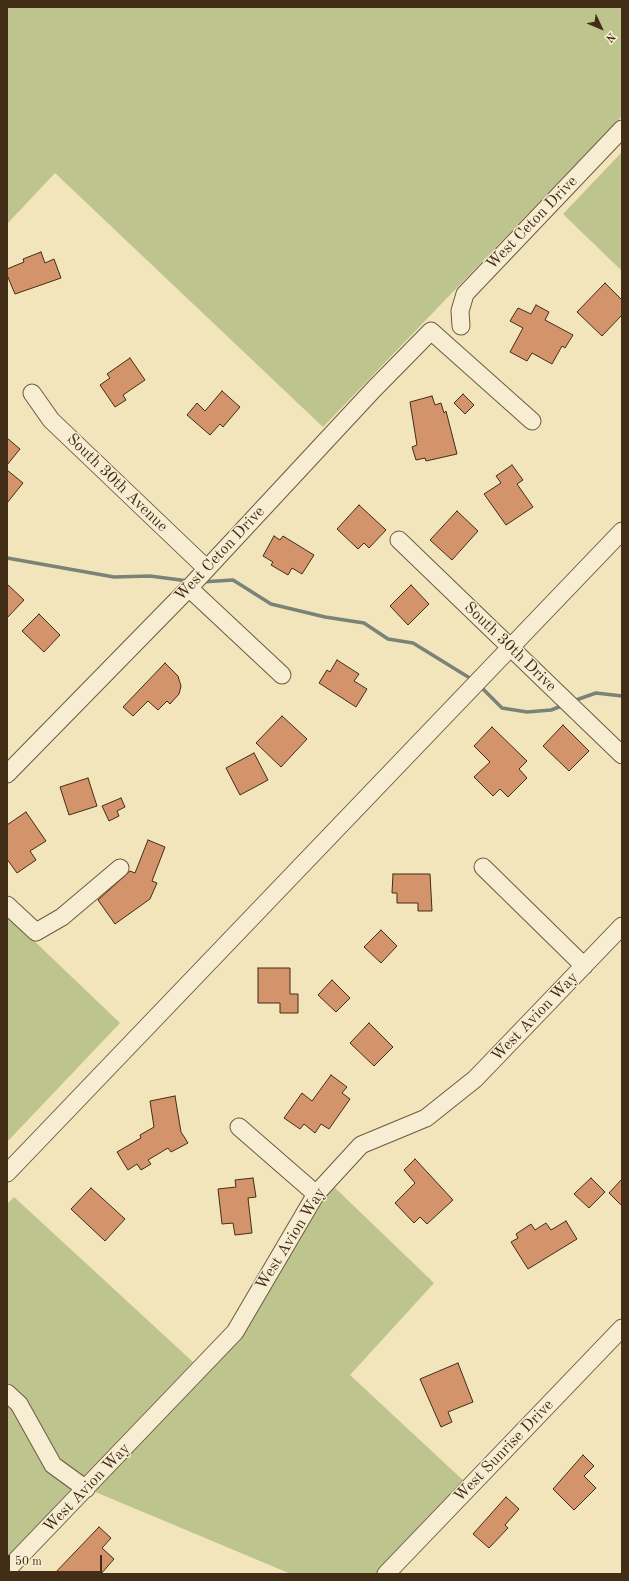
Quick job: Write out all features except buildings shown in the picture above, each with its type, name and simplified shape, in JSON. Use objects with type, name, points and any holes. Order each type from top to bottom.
[{"type":"street","name":"West Ceton Drive","points":[[461,326],[460,311],[464,294],[622,129]]},
{"type":"street","name":"West Ceton Drive","points":[[7,774],[189,588],[374,389],[431,331],[532,421]]},
{"type":"street","name":"South 30th Avenue","points":[[32,393],[51,420],[207,569]]},
{"type":"street","points":[[7,1173],[622,530]]},
{"type":"street","name":"South 30th Drive","points":[[400,540],[622,755]]},
{"type":"street","points":[[189,588],[282,675]]},
{"type":"street","points":[[483,867],[584,966]]},
{"type":"street","points":[[7,905],[36,932],[62,917],[120,868]]},
{"type":"street","name":"West Avion Way","points":[[7,1570],[235,1332],[316,1194],[361,1146],[426,1118],[475,1079],[622,926]]},
{"type":"street","points":[[239,1127],[316,1194]]},
{"type":"street","name":"West Sunrise Drive","points":[[386,1574],[622,1328]]},
{"type":"street","points":[[7,1393],[19,1404],[53,1465],[86,1489]]},
{"type":"green space","points":[[7,7],[622,7],[622,116],[323,427],[55,173],[7,224]]},
{"type":"green space","points":[[622,152],[622,271],[563,214]]},
{"type":"green space","points":[[7,915],[120,1023],[7,1142]]},
{"type":"green space","points":[[332,1185],[434,1283],[350,1375],[466,1483],[377,1574],[291,1574],[93,1491],[240,1337],[319,1203]]},
{"type":"green space","points":[[14,1197],[193,1362],[7,1557],[7,1204]]},
{"type":"waterway","points":[[7,558],[114,577],[150,576],[188,581]]},
{"type":"waterway","points":[[202,582],[233,580],[271,604],[325,617],[364,623],[388,639],[413,643],[473,680]]},
{"type":"waterway","points":[[480,686],[502,708],[527,712],[551,710],[564,705]]},
{"type":"waterway","points":[[573,701],[596,693],[622,696]]}]
